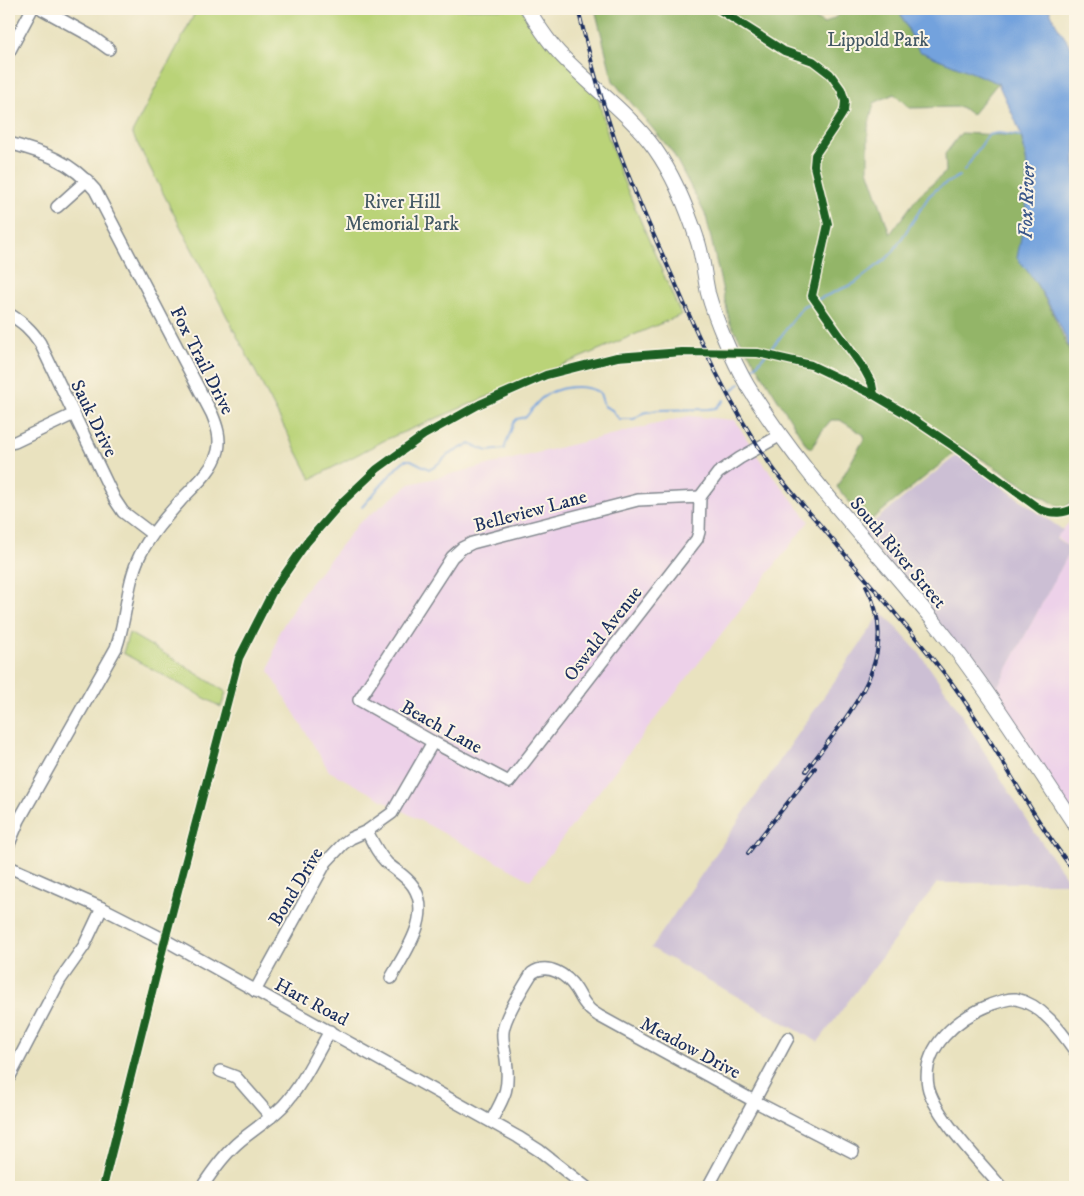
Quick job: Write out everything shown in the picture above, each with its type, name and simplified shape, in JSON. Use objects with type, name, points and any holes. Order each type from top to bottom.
[{"type":"main road","name":"South River Street","points":[[528,9],[562,56],[631,121],[655,149],[681,193],[698,241],[709,295],[720,328],[746,383],[781,435],[957,652],[1013,730],[1075,825]]},
{"type":"street","points":[[9,52],[32,9]]},
{"type":"street","points":[[42,9],[91,36],[109,49]]},
{"type":"street","name":"Fox Trail Drive","points":[[9,143],[57,158],[87,180],[106,208],[212,414],[218,431],[218,452],[211,466],[152,534],[140,556],[132,579],[122,632],[116,648],[19,820],[9,844]]},
{"type":"street","points":[[57,207],[87,180]]},
{"type":"street","name":"Sauk Drive","points":[[9,314],[25,324],[35,336],[115,500],[123,512],[152,534]]},
{"type":"street","points":[[9,444],[74,414]]},
{"type":"street","points":[[700,497],[718,473],[781,435]]},
{"type":"street","name":"Belleview Lane","points":[[359,700],[452,557],[462,548],[472,543],[638,500],[700,497]]},
{"type":"street","name":"Oswald Avenue","points":[[509,782],[697,539],[700,532],[700,497]]},
{"type":"street","name":"Beach Lane","points":[[359,700],[509,782]]},
{"type":"street","name":"Bond Drive","points":[[255,991],[326,862],[351,838],[368,831],[392,813],[433,742]]},
{"type":"street","points":[[368,831],[380,856],[414,887],[419,902],[420,914],[417,930],[391,978]]},
{"type":"street","name":"Hart Road","points":[[9,867],[102,908],[166,940],[491,1121],[540,1151],[586,1187]]},
{"type":"street","points":[[9,1078],[60,980],[84,946],[102,908]]},
{"type":"street","name":"Meadow Drive","points":[[491,1121],[504,1097],[508,1085],[503,1038],[504,1026],[532,973],[539,968],[547,968],[569,980],[592,1012],[754,1101],[853,1152]]},
{"type":"street","points":[[1001,1187],[941,1115],[932,1100],[928,1085],[928,1069],[937,1044],[950,1029],[974,1012],[996,1002],[1014,999],[1026,1002],[1037,1009],[1060,1031],[1075,1050]]},
{"type":"street","points":[[202,1187],[225,1155],[271,1117],[295,1092],[330,1031]]},
{"type":"street","points":[[708,1187],[788,1038]]},
{"type":"street","points":[[220,1071],[236,1077],[271,1117]]},
{"type":"shaded area","points":[[689,416],[735,420],[758,457],[809,521],[530,880],[329,771],[269,671],[279,632],[305,590],[358,524],[410,484]]},
{"type":"shaded area","points":[[957,455],[1063,530],[1056,538],[1071,549],[993,695],[862,531]]},
{"type":"shaded area","points":[[1075,516],[1075,820],[993,695],[1071,549],[1056,537]]},
{"type":"shaded area","points":[[882,612],[920,654],[950,697],[1035,833],[1070,883],[937,883],[818,1042],[651,948]]},
{"type":"green space","name":"River Hill Memorial Park","points":[[197,9],[521,9],[598,97],[621,175],[681,315],[385,440],[311,479],[132,133]]},
{"type":"green space","name":"Lippold Park","points":[[595,9],[811,9],[813,17],[824,24],[839,15],[836,9],[898,9],[919,51],[998,83],[972,115],[961,107],[910,108],[894,94],[874,103],[868,128],[868,169],[890,234],[919,195],[946,172],[945,154],[961,133],[1021,136],[1028,170],[1026,217],[1017,258],[1033,277],[1053,314],[1075,363],[1075,497],[1064,510],[962,447],[866,524],[837,487],[864,439],[864,435],[840,420],[831,420],[821,432],[812,448],[807,446],[730,323],[706,216],[673,153],[613,81]]},
{"type":"green space","points":[[129,633],[226,692],[221,707],[123,653]]},
{"type":"water","points":[[898,9],[1049,9],[1056,24],[1075,53],[1075,363],[1065,336],[1051,308],[1035,281],[1017,258],[1027,197],[1027,167],[1019,129],[998,83],[919,51]]},
{"type":"waterway","points":[[964,171],[988,135],[998,133],[1021,136]]},
{"type":"waterway","points":[[748,374],[779,339],[803,306],[855,283],[886,259],[893,252],[929,196],[938,188],[959,176]]},
{"type":"waterway","points":[[731,392],[740,383]]},
{"type":"waterway","points":[[362,507],[405,460],[411,460],[429,469],[433,468],[448,455],[469,444],[488,451],[504,449],[514,422],[517,419],[526,417],[542,398],[555,391],[571,387],[594,390],[600,393],[604,406],[612,410],[619,419],[634,419],[643,413],[658,410],[716,408],[724,400]]},
{"type":"railway","points":[[578,9],[604,108],[628,176],[729,398],[755,442],[782,480],[951,682],[983,729],[1042,826],[1075,872]]},
{"type":"railway","points":[[806,771],[853,707],[866,685],[875,662],[879,638],[876,612],[866,586]]},
{"type":"railway","points":[[748,853],[815,768]]},
{"type":"cycle path","points":[[718,9],[784,51],[813,61],[830,74],[841,89],[845,101],[844,111],[815,155],[814,166],[828,224],[812,296],[865,371],[872,384],[874,395]]},
{"type":"cycle path","points":[[103,1187],[239,658],[273,591],[307,542],[341,503],[377,469],[424,435],[480,404],[546,375],[617,357],[682,352],[758,353],[811,365],[874,395],[953,446],[1041,510],[1058,513],[1075,508]]},
{"type":"water label","name":"Fox River","points":[[1026,201]]}]
